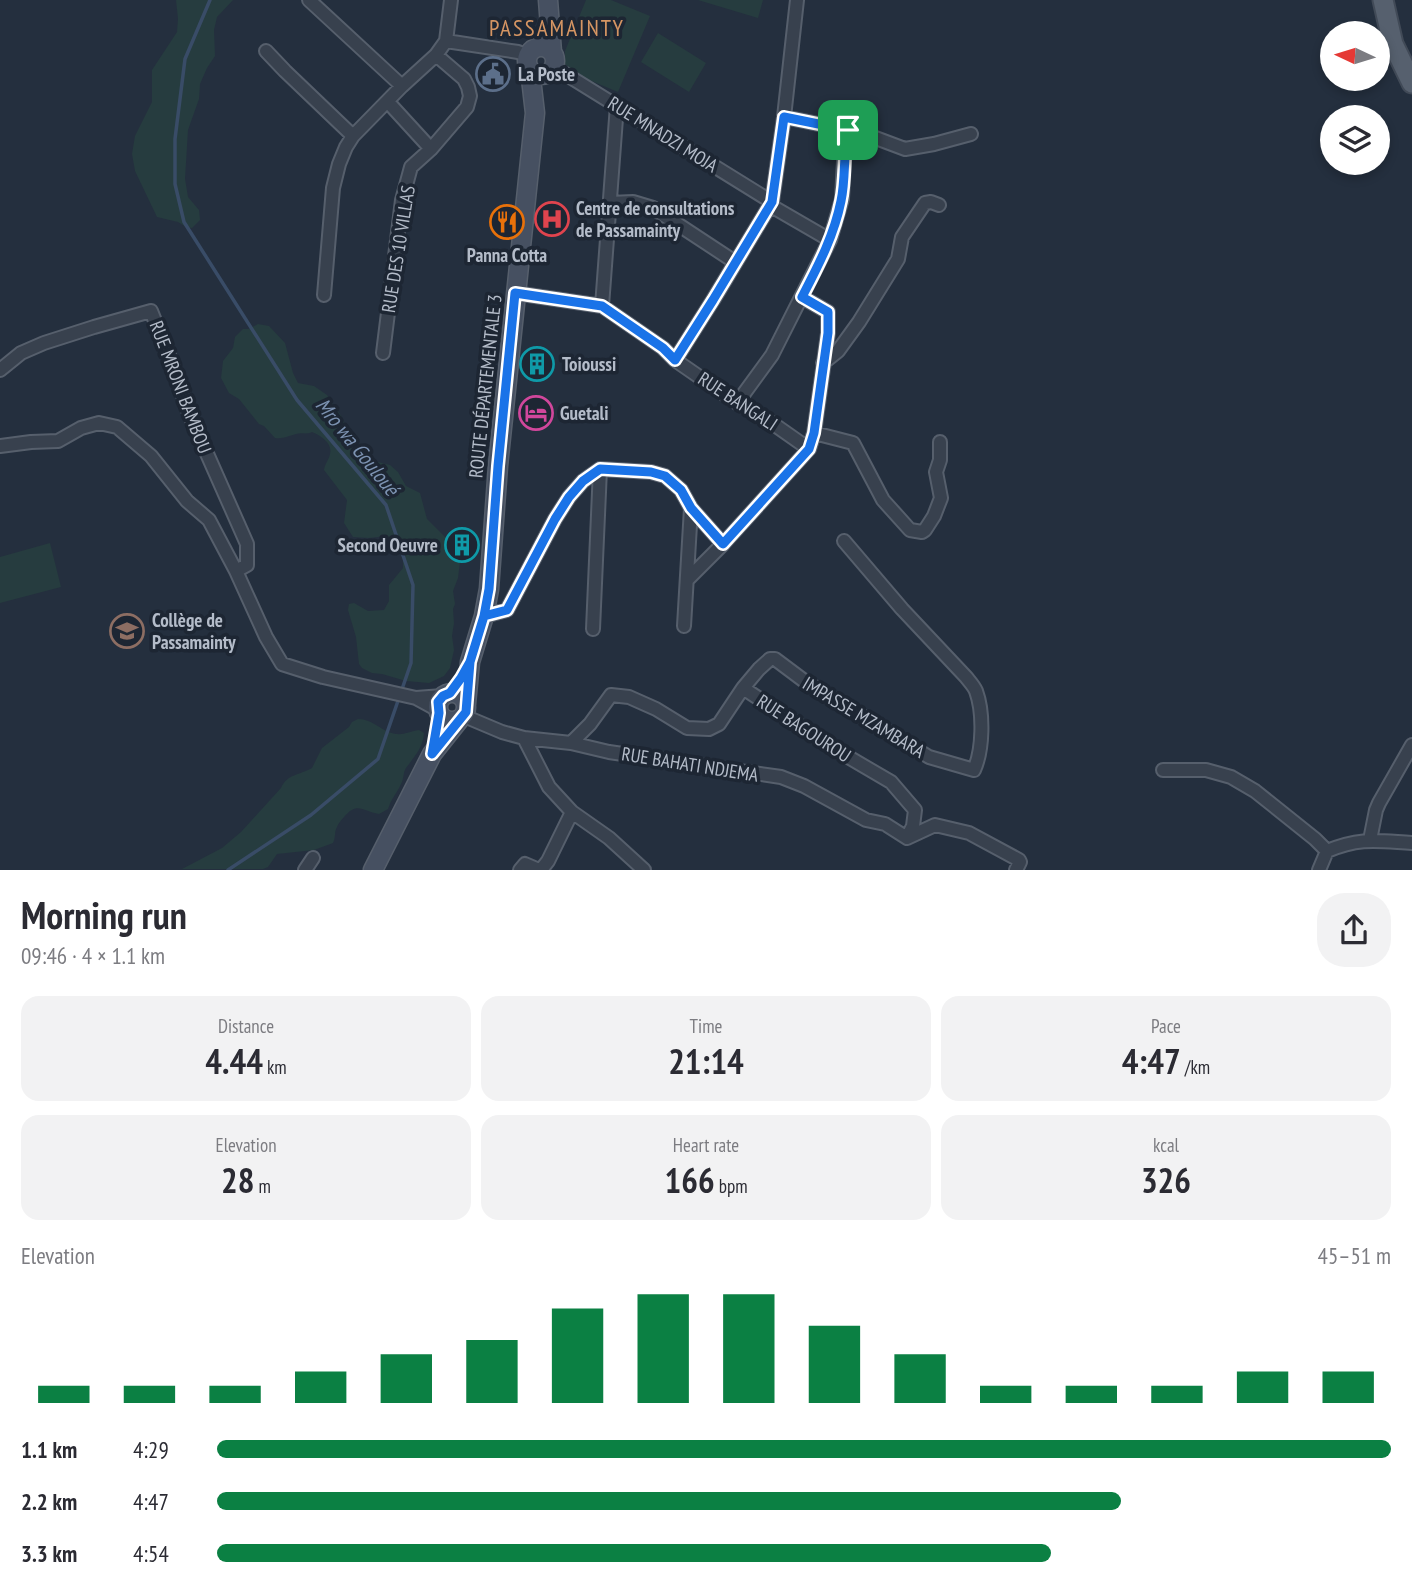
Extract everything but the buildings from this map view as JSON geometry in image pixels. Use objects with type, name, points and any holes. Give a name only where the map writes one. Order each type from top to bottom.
[{"type":"main road","points":[[1382,0],[1394,44],[1412,83]]},
{"type":"main road","name":"ROUTE DÉPARTEMENTALE 3","points":[[535,113],[529,59],[547,3]]},
{"type":"main road","name":"ROUTE DÉPARTEMENTALE 3","points":[[373,870],[432,754],[463,713],[470,662],[484,616],[489,589],[498,466],[535,113],[551,64],[547,3]]},
{"type":"main road","points":[[539,47],[549,49],[551,64],[538,75],[529,59],[539,47]]},
{"type":"main road","name":"ROUTE DÉPARTEMENTALE 3","points":[[432,754],[442,703],[470,662]]},
{"type":"main road","points":[[458,694],[462,696],[463,713],[450,721],[442,717],[442,703],[458,694]]},
{"type":"street","points":[[309,0],[402,86]]},
{"type":"street","points":[[324,295],[332,188],[346,147],[353,136],[436,55],[446,41],[451,0]]},
{"type":"street","points":[[675,360],[772,202],[797,0]]},
{"type":"street","points":[[446,41],[518,52],[529,59]]},
{"type":"street","points":[[266,51],[353,136]]},
{"type":"street","name":"RUE DES 10 VILLAS","points":[[383,353],[402,200],[411,167],[431,149],[467,107],[470,96],[464,79],[436,55]]},
{"type":"street","name":"RUE MNADZI MOJA","points":[[551,64],[772,202],[773,207],[830,240]]},
{"type":"street","points":[[388,102],[431,149]]},
{"type":"street","points":[[602,306],[617,105]]},
{"type":"street","points":[[784,117],[865,134],[905,149],[971,134]]},
{"type":"street","points":[[737,403],[772,355],[830,240],[842,199],[848,130]]},
{"type":"street","points":[[610,203],[634,202],[653,208],[735,262]]},
{"type":"street","points":[[823,363],[838,351],[859,322],[898,260],[902,237],[925,203],[939,205]]},
{"type":"street","name":"RUE BANGALI","points":[[515,293],[602,306],[737,403],[762,416],[809,449]]},
{"type":"street","points":[[688,579],[809,449],[814,433],[828,333],[828,312],[802,297]]},
{"type":"street","name":"RUE MRONI BAMBOU","points":[[0,370],[21,353],[44,343],[151,311],[189,413],[247,544],[247,565],[236,571]]},
{"type":"street","points":[[0,446],[58,441],[81,428],[99,424],[117,427],[151,456],[187,501],[209,520],[282,664],[323,677],[442,703]]},
{"type":"street","points":[[814,433],[853,443],[883,500],[910,530],[922,532],[934,516],[941,498],[936,472],[940,460],[940,442]]},
{"type":"street","points":[[484,616],[507,610],[569,497],[583,481],[600,469],[651,472],[665,476],[681,490],[691,508],[723,544]]},
{"type":"street","points":[[593,629],[600,469]]},
{"type":"street","points":[[684,626],[691,508]]},
{"type":"street","name":"IMPASSE MZAMBARA","points":[[743,688],[770,659],[775,659],[803,680],[929,757],[974,770],[981,730],[975,689],[844,541]]},
{"type":"street","name":"RUE BAGOUROU","points":[[571,743],[590,724],[611,695],[629,697],[687,727],[709,729],[719,724],[743,688],[838,751],[891,782],[915,810],[913,826],[907,838]]},
{"type":"street","name":"RUE BAHATI NDJEMA","points":[[463,713],[502,732],[524,737],[781,777],[804,786],[866,820],[886,824],[907,838]]},
{"type":"street","points":[[524,737],[549,787],[572,812],[609,838],[644,870]]},
{"type":"street","points":[[1370,840],[1379,803],[1412,744]]},
{"type":"street","points":[[1163,771],[1206,770],[1231,777],[1255,791],[1327,851]]},
{"type":"street","points":[[520,870],[525,864],[540,870],[548,861],[572,812]]},
{"type":"street","points":[[907,838],[935,825],[969,833],[1019,860],[1016,870]]},
{"type":"street","points":[[1319,870],[1327,851],[1357,841],[1412,843]]},
{"type":"street","points":[[305,870],[313,858]]},
{"type":"green space","points":[[176,0],[233,0],[217,17],[214,30],[215,56],[200,84],[199,99],[188,130],[185,179],[188,197],[199,210],[200,220],[192,228],[157,217],[135,171],[132,154],[135,136],[152,102],[152,70],[177,32]]},
{"type":"green space","points":[[586,0],[611,0],[650,16],[618,92],[565,70],[565,51]]},
{"type":"green space","points":[[698,0],[763,0],[758,18]]},
{"type":"green space","points":[[658,33],[706,63],[689,92],[641,62]]},
{"type":"green space","points":[[258,324],[269,326],[285,343],[298,383],[314,386],[327,395],[342,417],[351,439],[374,461],[390,465],[398,472],[406,486],[420,493],[427,519],[448,540],[460,562],[453,591],[454,650],[450,668],[444,676],[429,683],[406,681],[372,673],[359,664],[349,604],[354,603],[368,611],[384,610],[389,601],[389,585],[403,568],[403,557],[387,536],[353,537],[344,523],[347,500],[324,470],[330,450],[325,440],[312,432],[275,438],[259,424],[239,399],[229,393],[221,378],[223,361],[233,348],[235,337],[243,329]]},
{"type":"green space","points":[[50,543],[61,587],[0,603],[0,557]]},
{"type":"green space","points":[[358,719],[396,734],[419,730],[424,733],[420,748],[405,770],[388,809],[379,814],[360,808],[353,809],[338,824],[333,843],[314,850],[277,854],[268,867],[263,869],[182,869],[222,848],[241,832],[287,780],[312,768],[322,748]]},
{"type":"waterway","name":"Mro wa Gouloué","points":[[210,0],[185,59],[175,139],[175,184],[184,222],[297,400],[386,505],[413,585],[411,663],[378,759],[311,815],[228,870]]},
{"type":"place","name":"La Poste","points":[[493,74]]},
{"type":"place","name":"Centre de consultations de Passamainty","points":[[552,219]]},
{"type":"place","name":"Panna Cotta","points":[[507,222]]},
{"type":"place","name":"Toioussi","points":[[537,364]]},
{"type":"place","name":"Guetali","points":[[536,413]]},
{"type":"place","name":"Second Oeuvre","points":[[462,545]]},
{"type":"place","name":"Collège de Passamainty","points":[[127,631]]},
{"type":"district","name":"PASSAMAINTY","points":[[557,28]]},
{"type":"route","points":[[848,130],[784,117],[772,202],[675,360],[663,348],[602,306],[515,293],[489,589],[470,662],[466,712],[432,754],[439,713],[438,702],[450,693],[470,662],[484,616],[507,610],[555,519],[583,481],[600,469],[651,472],[665,476],[681,490],[691,508],[723,544],[809,449],[814,433],[828,333],[828,312],[802,297],[830,240],[842,199],[848,130]]}]
